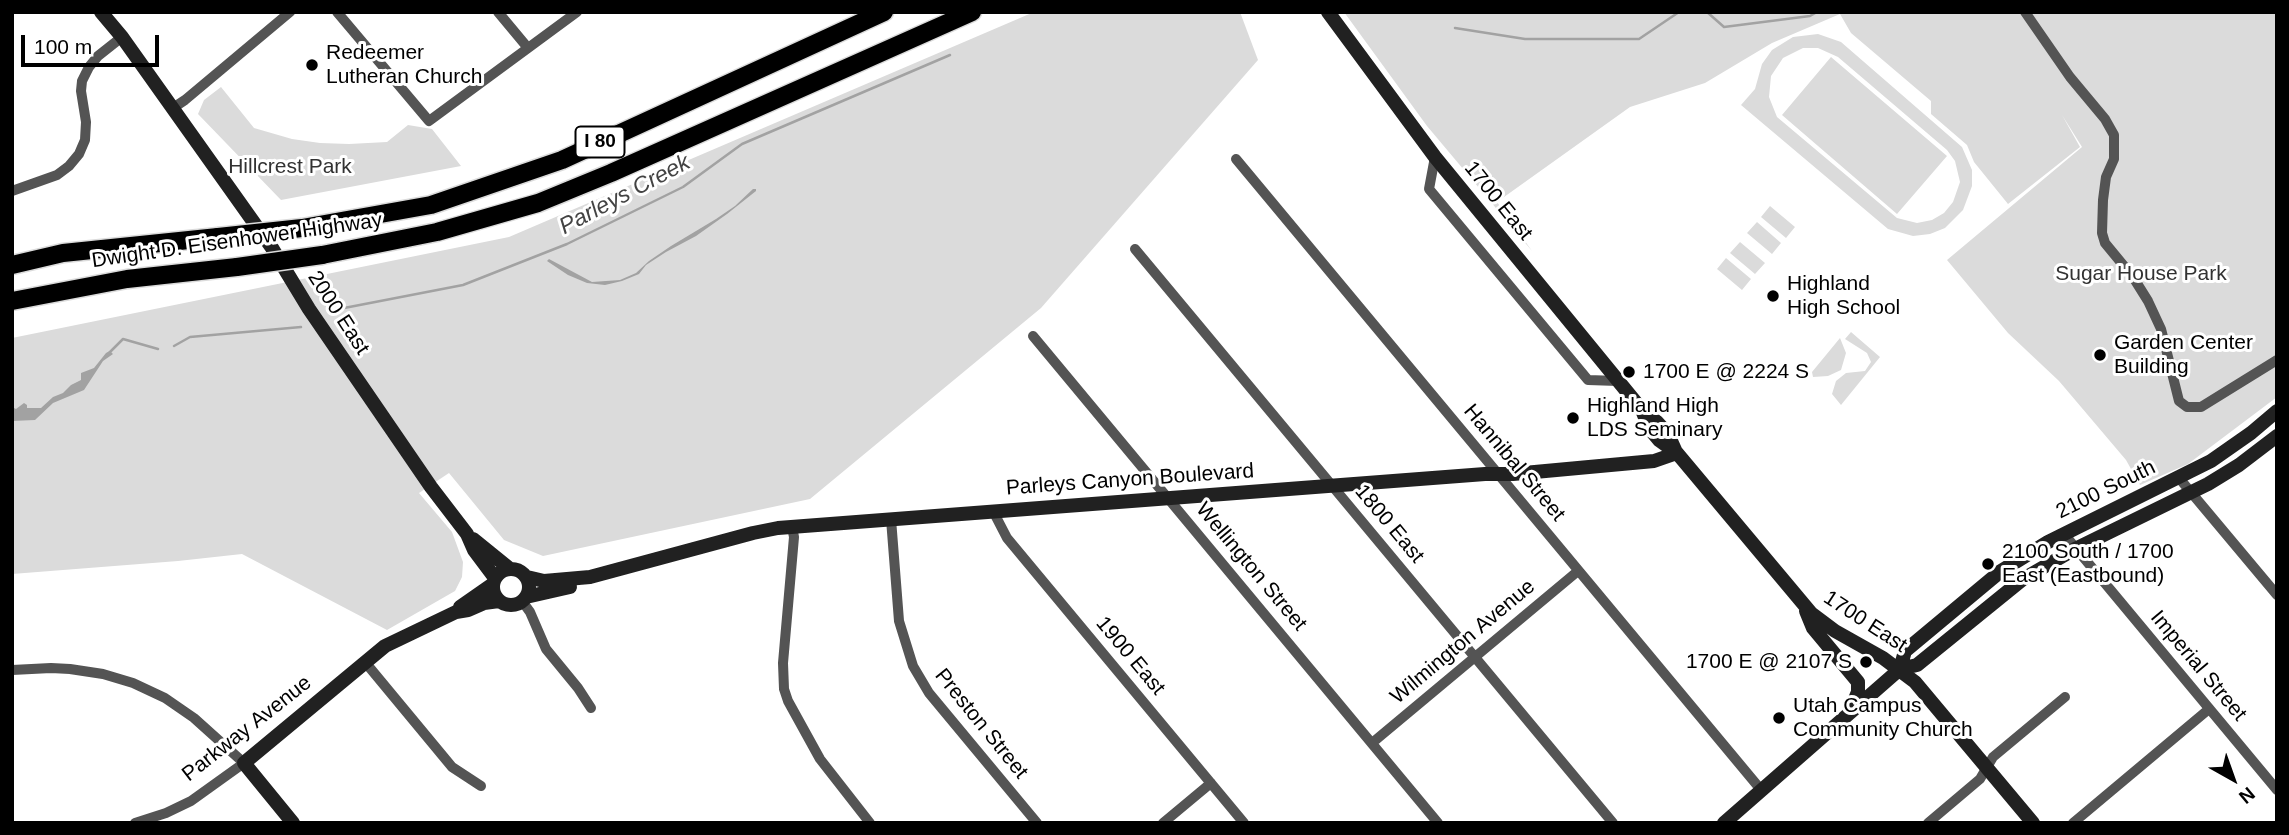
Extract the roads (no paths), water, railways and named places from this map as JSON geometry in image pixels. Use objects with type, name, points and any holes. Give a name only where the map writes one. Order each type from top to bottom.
[{"type":"highway","name":"Dwight D. Eisenhower Highway","points":[[12,265],[63,253],[302,228],[432,205],[562,160],[884,12]]},
{"type":"highway","name":"Dwight D. Eisenhower Highway","points":[[12,301],[127,279],[322,256],[437,232],[538,203],[972,12]]},
{"type":"street","name":"2000 East","points":[[101,12],[122,37],[272,248],[309,309],[381,415],[467,534],[494,581]]},
{"type":"street","points":[[173,108],[290,12]]},
{"type":"street","points":[[337,12],[429,121],[576,12]]},
{"type":"street","points":[[498,12],[528,48]]},
{"type":"street","name":"1700 East","points":[[1328,12],[1435,157],[1642,410],[1654,434],[1676,453],[1804,606],[1830,628],[1900,669],[1915,682],[2034,823]]},
{"type":"street","points":[[2025,12],[2114,135],[2113,159],[2106,177],[2103,200],[2102,233],[2105,243],[2133,277],[2148,301],[2161,329],[2179,401],[2187,407],[2201,407],[2277,360]]},
{"type":"street","points":[[12,191],[57,175],[79,154],[86,139],[82,81],[98,57],[122,37]]},
{"type":"street","points":[[1435,157],[1429,189],[1588,380],[1618,381]]},
{"type":"street","name":"Hannibal Street","points":[[1236,159],[1762,791]]},
{"type":"street","name":"1800 East","points":[[1135,249],[1613,823]]},
{"type":"street","name":"Wellington Street","points":[[1033,336],[1438,823]]},
{"type":"street","name":"2100 South","points":[[1900,669],[1905,651],[2001,571],[2032,550],[2179,478],[2224,452],[2277,411]]},
{"type":"street","name":"2100 South","points":[[1724,823],[1900,669],[1917,665],[2007,590],[2076,549],[2191,493],[2239,465],[2277,436]]},
{"type":"street","name":"Parleys Canyon Boulevard","points":[[524,599],[568,587],[590,577],[753,533],[792,527],[1654,461],[1676,453]]},
{"type":"street","points":[[2179,478],[2277,595]]},
{"type":"street","name":"1900 East","points":[[993,511],[1007,538],[1244,823]]},
{"type":"street","name":"Preston Street","points":[[891,519],[899,621],[913,666],[929,693],[1037,823]]},
{"type":"street","points":[[792,527],[794,537],[783,663],[784,689],[820,759],[870,823]]},
{"type":"street","name":"2000 East","points":[[467,534],[510,569]]},
{"type":"street","name":"Imperial Street","points":[[2064,534],[2277,790]]},
{"type":"street","points":[[456,612],[504,570],[521,571],[527,577],[530,586],[524,599],[511,605],[499,601],[484,603],[456,612],[404,635],[370,657],[452,767],[481,786]]},
{"type":"street","name":"Wilmington Avenue","points":[[1372,743],[1578,571]]},
{"type":"street","name":"Parleys Canyon Boulevard","points":[[527,577],[544,581],[590,577]]},
{"type":"street","points":[[494,581],[493,590],[499,601]]},
{"type":"street","points":[[524,599],[546,649],[591,708]]},
{"type":"street","points":[[1804,606],[1813,628],[1858,682],[1858,692],[1848,715]]},
{"type":"street","name":"Parkway Avenue","points":[[135,823],[191,801],[215,786],[370,657]]},
{"type":"street","points":[[12,670],[51,668],[89,671],[133,683],[165,698],[194,718],[244,764],[293,823]]},
{"type":"street","points":[[1928,823],[1980,779],[1993,757],[2066,696]]},
{"type":"street","points":[[2073,823],[2209,709]]},
{"type":"street","points":[[1163,823],[1211,783]]},
{"type":"waterway","name":"Parleys Creek","points":[[1455,28],[1525,39],[1639,39],[1679,12]]},
{"type":"waterway","name":"Parleys Creek","points":[[1707,12],[1724,27],[1810,16],[1817,12]]},
{"type":"waterway","name":"Parleys Creek","points":[[339,309],[463,285],[567,244],[683,187],[742,144],[950,55]]},
{"type":"waterway","name":"Parleys Creek","points":[[174,346],[190,337],[301,327]]},
{"type":"waterway","name":"Parleys Creek","points":[[108,354],[123,339],[158,349]]},
{"type":"place","name":"Redeemer Lutheran Church","points":[[312,65]]},
{"type":"place","name":"Highland High School","points":[[1773,296]]},
{"type":"place","name":"Garden Center Building","points":[[2100,355]]},
{"type":"place","name":"1700 E @ 2224 S","points":[[1629,372]]},
{"type":"place","name":"Highland High LDS Seminary","points":[[1573,418]]},
{"type":"place","name":"2100 South / 1700 East (Eastbound)","points":[[1988,564]]},
{"type":"place","name":"1700 E @ 2107 S","points":[[1866,662]]},
{"type":"place","name":"Utah Campus Community Church","points":[[1779,718]]},
{"type":"park label","name":"Hillcrest Park","points":[[290,167]]},
{"type":"park label","name":"Sugar House Park","points":[[2141,274]]}]
